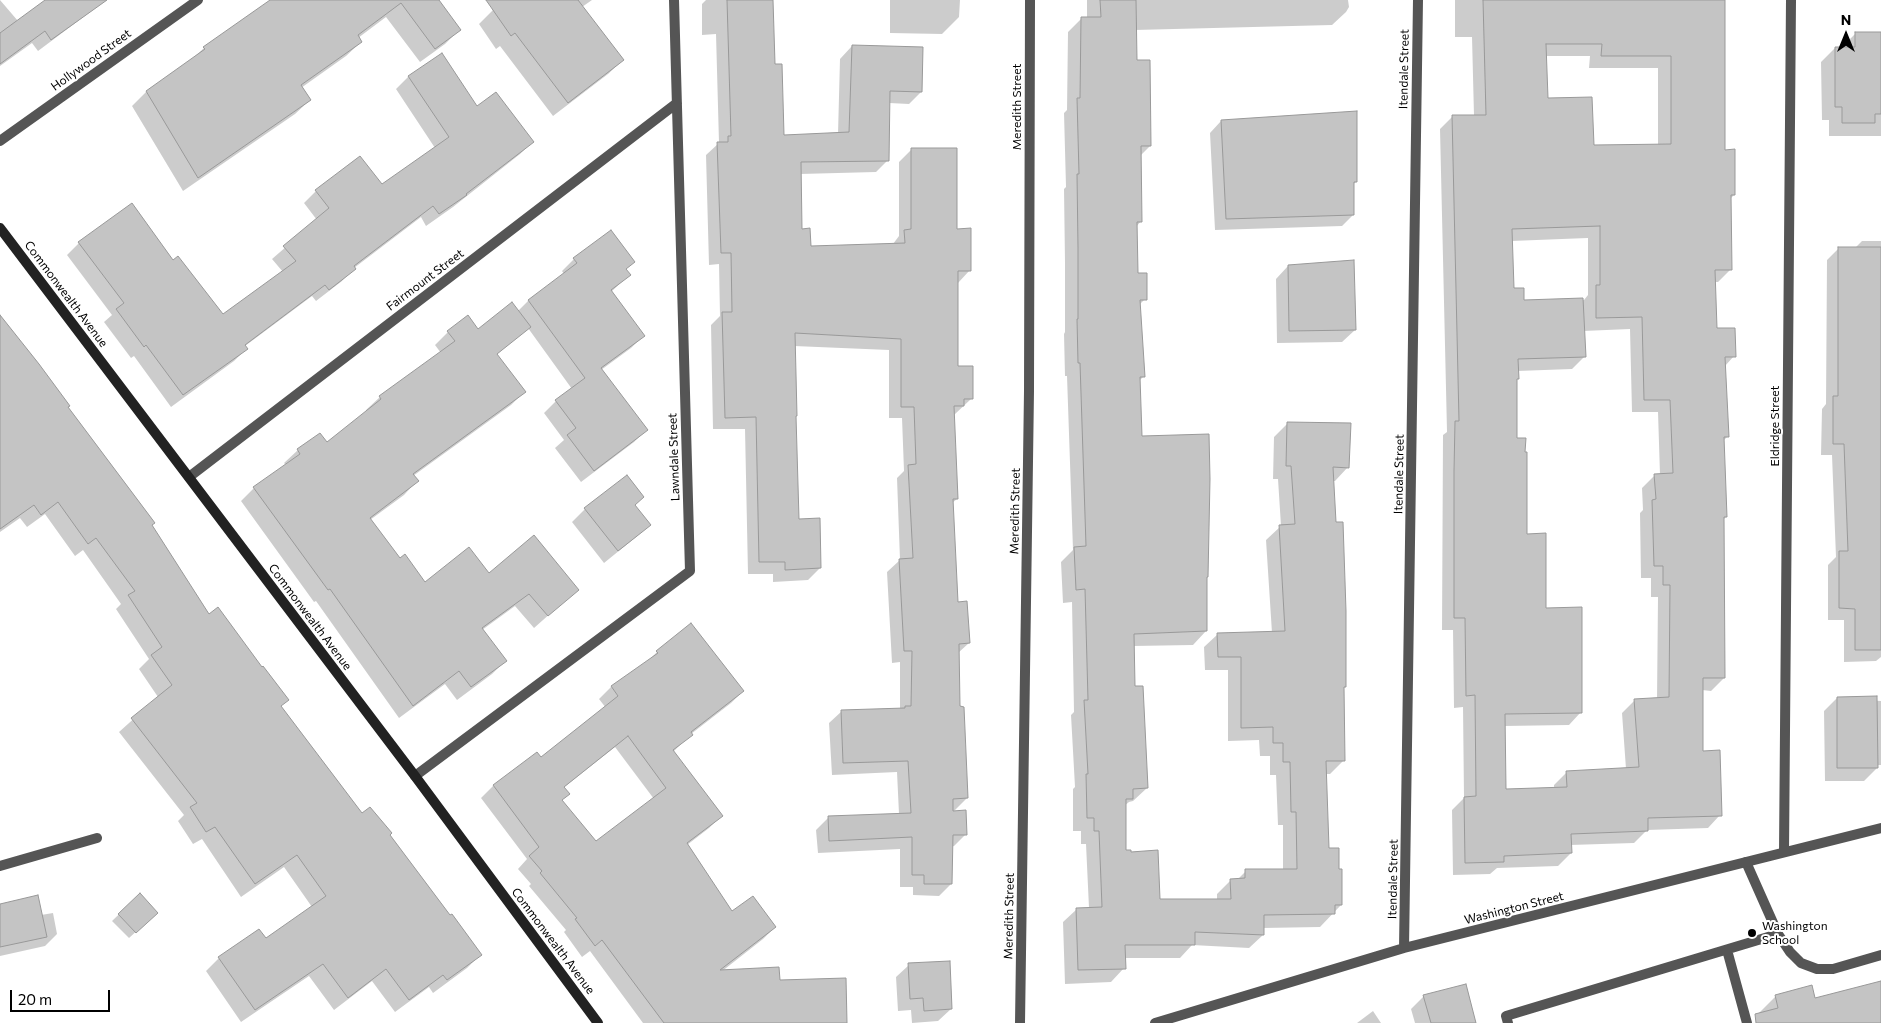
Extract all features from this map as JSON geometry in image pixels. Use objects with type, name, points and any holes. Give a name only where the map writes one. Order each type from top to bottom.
[{"type":"street","name":"Hollywood Street","points":[[0,141],[198,0]]},
{"type":"street","name":"Lawndale Street","points":[[415,776],[690,571],[674,0]]},
{"type":"street","name":"Meredith Street","points":[[1020,1023],[1029,391],[1030,0]]},
{"type":"street","name":"Itendale Street","points":[[1404,948],[1418,0]]},
{"type":"street","name":"Eldridge Street","points":[[1784,852],[1791,0]]},
{"type":"street","name":"Fairmount Street","points":[[189,477],[677,103]]},
{"type":"street","name":"Commonwealth Avenue","points":[[0,228],[415,776],[598,1023]]},
{"type":"street","name":"Washington Street","points":[[1155,1023],[1404,948],[1881,828]]},
{"type":"street","points":[[0,866],[97,838]]},
{"type":"street","points":[[1746,862],[1778,934],[1790,952],[1801,963],[1817,969],[1832,969],[1881,955]]},
{"type":"street","points":[[1508,1023],[1506,1016],[1778,934]]},
{"type":"street","points":[[1727,950],[1747,1023]]},
{"type":"building","points":[[45,0],[107,0],[51,40],[45,31],[0,64],[0,33]]},
{"type":"building","points":[[270,0],[439,0],[461,30],[435,49],[401,3],[358,35],[362,42],[301,85],[311,100],[198,178],[146,91],[205,49],[203,47]]},
{"type":"building","points":[[486,0],[578,0],[624,60],[568,103],[515,33],[511,36]]},
{"type":"building","points":[[727,0],[773,0],[775,64],[782,64],[784,135],[849,132],[852,45],[923,47],[922,92],[890,91],[889,161],[801,162],[802,229],[810,228],[811,246],[905,243],[904,230],[911,229],[911,148],[957,148],[957,229],[971,228],[971,271],[958,271],[958,366],[973,366],[973,399],[964,399],[964,406],[954,406],[958,499],[953,499],[958,602],[967,601],[970,643],[959,644],[960,706],[964,707],[968,798],[953,799],[953,811],[966,810],[967,835],[953,835],[952,884],[924,884],[924,875],[912,875],[912,837],[829,841],[828,816],[911,813],[908,761],[843,763],[841,710],[905,708],[905,706],[911,706],[912,651],[904,651],[899,559],[913,558],[908,465],[916,464],[914,407],[901,407],[901,339],[795,333],[799,519],[820,518],[821,568],[785,570],[785,562],[759,562],[756,417],[725,418],[722,312],[732,312],[731,253],[721,253],[717,142],[728,142],[728,136],[731,136]]},
{"type":"building","points":[[1100,0],[1136,0],[1137,60],[1150,60],[1151,146],[1141,146],[1142,222],[1137,222],[1138,273],[1147,273],[1147,300],[1140,300],[1145,377],[1140,377],[1142,436],[1209,434],[1207,631],[1134,634],[1135,686],[1143,686],[1148,788],[1133,789],[1133,799],[1126,799],[1126,850],[1131,850],[1131,852],[1158,850],[1160,899],[1231,899],[1230,879],[1245,878],[1245,869],[1297,869],[1296,812],[1291,812],[1290,762],[1283,762],[1283,743],[1273,743],[1273,727],[1241,728],[1241,657],[1218,657],[1217,633],[1285,631],[1279,525],[1295,524],[1291,466],[1286,466],[1287,422],[1351,423],[1349,468],[1333,467],[1336,522],[1343,522],[1346,611],[1345,761],[1326,761],[1329,848],[1339,848],[1339,869],[1342,869],[1342,905],[1335,905],[1335,914],[1264,915],[1264,935],[1195,932],[1195,945],[1125,945],[1126,969],[1078,970],[1076,908],[1102,907],[1099,831],[1094,831],[1094,818],[1087,818],[1086,774],[1088,774],[1084,700],[1088,700],[1085,589],[1076,590],[1074,547],[1086,546],[1077,319],[1077,174],[1079,174],[1077,98],[1080,98],[1081,17],[1101,17]]},
{"type":"building","points":[[1483,0],[1725,0],[1725,150],[1735,149],[1735,195],[1731,195],[1732,270],[1715,270],[1717,328],[1735,328],[1736,357],[1725,357],[1729,437],[1724,437],[1727,517],[1724,517],[1725,678],[1703,678],[1703,751],[1720,750],[1722,816],[1648,818],[1648,831],[1571,834],[1572,853],[1504,856],[1504,862],[1465,863],[1464,797],[1476,796],[1475,695],[1466,696],[1465,618],[1454,618],[1455,421],[1459,421],[1452,115],[1486,115]],"holes":[[[1546,44],[1602,44],[1601,56],[1671,56],[1671,144],[1594,145],[1592,97],[1548,98]],[[1600,226],[1600,285],[1596,285],[1596,318],[1642,317],[1644,400],[1670,400],[1673,473],[1654,474],[1656,499],[1652,500],[1654,566],[1663,566],[1663,585],[1670,585],[1669,697],[1634,699],[1639,767],[1566,771],[1567,787],[1506,789],[1505,714],[1582,713],[1582,607],[1546,608],[1546,533],[1527,534],[1526,438],[1517,438],[1518,359],[1586,357],[1583,298],[1524,300],[1524,288],[1514,288],[1512,229]]]},
{"type":"building","points":[[1855,32],[1881,32],[1881,114],[1875,114],[1875,123],[1842,123],[1842,107],[1835,107],[1835,47],[1855,47]]},
{"type":"building","points":[[442,53],[477,106],[496,92],[534,142],[467,195],[439,214],[433,206],[354,266],[356,269],[329,290],[325,285],[245,345],[248,349],[183,395],[146,345],[144,347],[116,309],[124,303],[78,242],[132,203],[173,260],[178,256],[223,314],[296,261],[283,246],[329,208],[315,190],[360,156],[382,184],[449,137],[408,76]]},
{"type":"building","points":[[1357,111],[1357,182],[1354,182],[1354,215],[1226,219],[1221,120]]},
{"type":"building","points":[[611,230],[635,262],[626,269],[631,275],[611,290],[645,336],[601,368],[648,430],[594,471],[567,435],[576,428],[555,400],[585,378],[528,300],[577,263],[573,258]]},
{"type":"building","points":[[1838,247],[1881,247],[1881,650],[1855,650],[1855,609],[1839,608],[1839,551],[1848,551],[1844,444],[1833,444],[1833,396],[1838,396]]},
{"type":"building","points":[[1354,260],[1356,330],[1289,331],[1288,265]]},
{"type":"building","points":[[512,302],[531,327],[497,354],[526,392],[413,474],[419,481],[370,518],[400,558],[405,554],[425,582],[469,547],[489,573],[534,535],[579,590],[548,616],[529,594],[482,628],[507,661],[471,687],[459,671],[413,706],[330,589],[328,590],[253,487],[300,454],[297,449],[320,433],[327,442],[381,399],[379,396],[455,341],[447,331],[468,315],[478,329]]},
{"type":"building","points":[[0,315],[39,364],[70,406],[68,407],[155,523],[152,525],[209,614],[218,607],[289,700],[281,706],[362,813],[370,807],[392,833],[390,835],[482,955],[447,980],[443,975],[409,1000],[386,969],[348,998],[323,964],[255,1010],[218,957],[259,929],[266,938],[326,896],[297,855],[255,884],[215,827],[206,832],[190,807],[197,803],[131,718],[172,685],[151,655],[162,647],[128,595],[135,591],[96,538],[88,544],[58,502],[41,515],[34,505],[0,529]]},
{"type":"building","points":[[627,475],[644,497],[635,505],[651,525],[618,551],[584,508]]},
{"type":"building","points":[[691,623],[744,691],[691,732],[693,735],[673,750],[723,816],[687,843],[732,911],[753,896],[776,927],[720,970],[779,967],[780,980],[846,978],[847,1023],[664,1023],[602,940],[595,946],[575,919],[577,918],[540,873],[542,871],[529,856],[539,847],[493,785],[537,752],[541,757],[618,696],[611,686],[658,653],[656,651]],"holes":[[[628,736],[666,788],[596,841],[562,800],[570,794],[564,787]]]},
{"type":"building","points":[[1877,696],[1878,768],[1837,768],[1837,697]]},
{"type":"building","points":[[140,893],[158,913],[136,933],[118,914]]},
{"type":"building","points":[[38,895],[47,937],[0,947],[0,904]]},
{"type":"building","points":[[950,961],[952,1009],[924,1011],[923,998],[910,999],[908,963]]},
{"type":"building","points":[[1881,981],[1881,1023],[1756,1023],[1755,1014],[1778,1008],[1775,995],[1812,985],[1815,998]]},
{"type":"building","points":[[1466,984],[1476,1023],[1431,1023],[1423,995]]},
{"type":"place","name":"Washington School","points":[[1752,933]]}]
